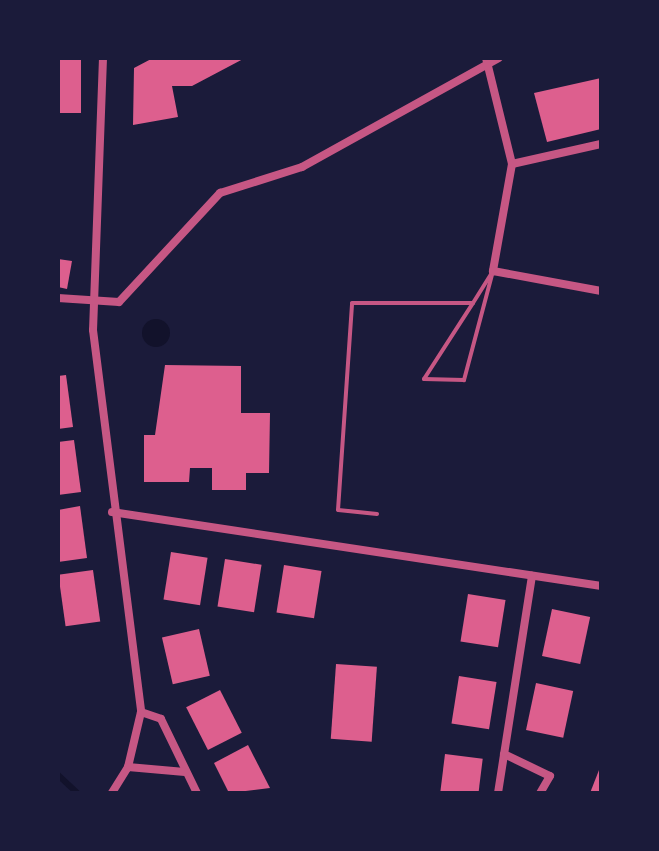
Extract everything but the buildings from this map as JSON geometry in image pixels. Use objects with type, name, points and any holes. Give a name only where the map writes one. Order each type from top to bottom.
[{"type":"street","points":[[103,58],[93,306],[112,512],[141,712],[128,767],[114,790]]},
{"type":"street","points":[[58,298],[93,306],[119,302],[220,193],[302,167],[487,61],[499,58]]},
{"type":"street","points":[[487,61],[512,164],[493,271],[601,291]]},
{"type":"street","points":[[512,164],[601,144]]},
{"type":"street","points":[[112,512],[601,586]]},
{"type":"street","points":[[498,793],[532,576]]},
{"type":"street","points":[[141,712],[161,719],[182,749],[185,772],[197,793]]},
{"type":"street","points":[[504,754],[550,776],[540,793]]},
{"type":"street","points":[[128,767],[185,772]]},
{"type":"lane","points":[[493,271],[464,380],[424,379],[473,303],[493,271]]},
{"type":"lane","points":[[377,514],[338,510],[352,303],[473,303]]},
{"type":"shaded area","points":[[156,319],[166,323],[170,333],[166,343],[156,347],[146,343],[142,333],[146,323]]},
{"type":"waterway","points":[[58,775],[77,793]]}]
